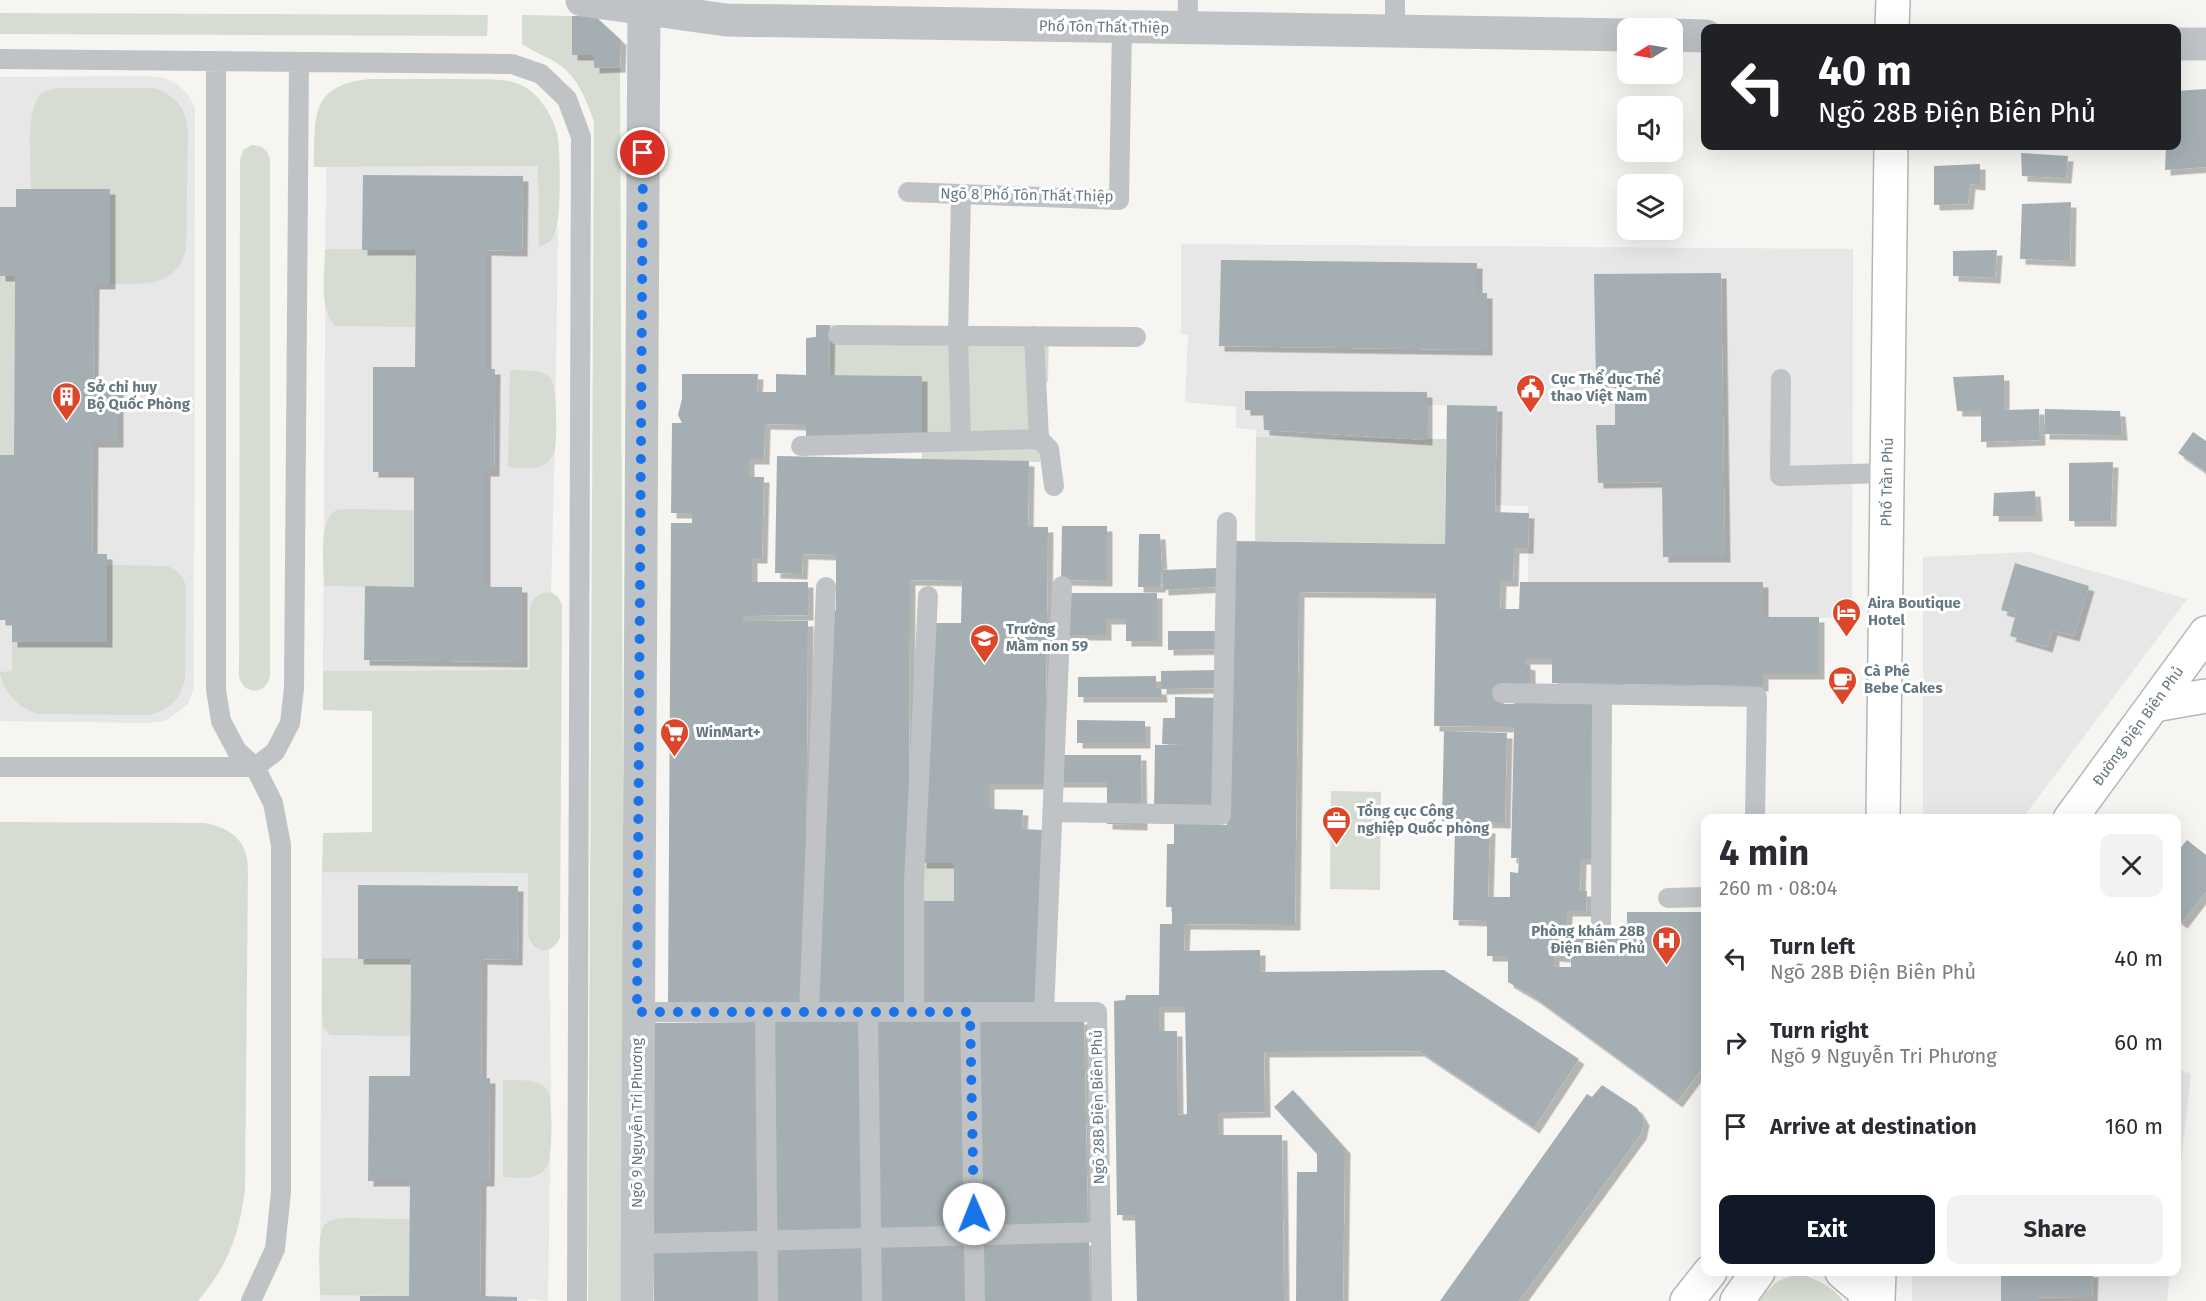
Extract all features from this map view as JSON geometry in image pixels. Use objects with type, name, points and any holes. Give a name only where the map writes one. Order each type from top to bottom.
[{"type":"street","name":"Phố Tôn Thất Thiệp","points":[[582,0],[644,5],[726,20],[1122,28],[1188,14],[1395,16],[1617,33]]},
{"type":"street","points":[[1892,24],[1893,0]]},
{"type":"street","name":"Ngõ 9 Nguyễn Tri Phương","points":[[637,1301],[644,5]]},
{"type":"street","points":[[1683,35],[1701,36]]},
{"type":"street","points":[[2181,44],[2206,44]]},
{"type":"street","name":"Phố Trần Phú","points":[[1883,814],[1891,150]]},
{"type":"street","name":"Đường Điện Biên Phủ","points":[[2074,814],[2206,633]]},
{"type":"street","points":[[2154,705],[2206,696]]},
{"type":"street","points":[[1687,1301],[1707,1276]]},
{"type":"street","points":[[1737,1301],[1755,1276]]},
{"type":"street","points":[[1847,1276],[1862,1289],[1867,1301]]},
{"type":"street","points":[[1878,1276],[1878,1301]]},
{"type":"lane","name":"Ngõ 8 Phố Tôn Thất Thiệp","points":[[908,192],[1119,200],[1122,28]]},
{"type":"lane","points":[[0,59],[513,64],[541,74],[567,99],[582,137],[577,1301]]},
{"type":"lane","points":[[216,61],[216,690],[221,721],[237,751],[255,767],[273,803],[282,845],[281,1192],[275,1249],[251,1301]]},
{"type":"lane","points":[[0,767],[255,767],[275,752],[290,723],[294,688],[298,62]]},
{"type":"lane","points":[[961,195],[958,336],[961,441]]},
{"type":"lane","points":[[838,335],[1136,337]]},
{"type":"lane","points":[[1034,336],[1039,439],[1049,449],[1054,486]]},
{"type":"lane","points":[[1781,379],[1780,476],[1887,474]]},
{"type":"lane","points":[[801,446],[1039,439]]},
{"type":"lane","points":[[1053,812],[1221,815],[1227,522]]},
{"type":"lane","points":[[1044,1012],[1062,586]]},
{"type":"lane","points":[[809,1012],[826,587]]},
{"type":"lane","points":[[914,1012],[914,882],[928,596]]},
{"type":"lane","points":[[1502,693],[1757,697],[1755,814]]},
{"type":"lane","points":[[1601,923],[1602,695]]},
{"type":"lane","points":[[1668,898],[1701,897]]},
{"type":"lane","name":"Ngõ 28B Điện Biên Phủ","points":[[637,1012],[1096,1012],[1102,1301]]},
{"type":"lane","points":[[765,1012],[768,1301]]},
{"type":"lane","points":[[868,1012],[872,1301]]},
{"type":"lane","points":[[970,1012],[975,1301]]},
{"type":"lane","points":[[637,1244],[1101,1233]]},
{"type":"shaded area","points":[[0,13],[488,15],[487,36],[0,34]]},
{"type":"shaded area","points":[[522,15],[572,16],[573,55],[594,55],[595,68],[620,67],[625,1301],[588,1301],[594,122],[584,95],[568,72],[552,60],[522,44]]},
{"type":"shaded area","points":[[147,76],[164,78],[175,83],[187,93],[195,108],[194,688],[188,704],[165,721],[147,723],[0,721],[0,77]]},
{"type":"shaded area","points":[[369,79],[497,80],[519,84],[532,92],[552,118],[557,133],[560,184],[557,225],[551,240],[539,246],[538,166],[314,167],[316,119],[325,97],[335,88],[349,82]]},
{"type":"shaded area","points":[[58,88],[154,88],[174,99],[182,108],[188,130],[186,249],[175,271],[166,277],[146,283],[110,284],[110,190],[31,189],[32,113],[40,95]]},
{"type":"shaded area","points":[[252,145],[264,149],[270,160],[270,675],[265,686],[255,691],[246,688],[239,677],[240,160],[243,150]]},
{"type":"shaded area","points":[[539,166],[546,245],[555,234],[558,225],[555,440],[551,592],[540,593],[530,607],[531,670],[323,671],[326,167]]},
{"type":"shaded area","points":[[1181,244],[1853,249],[1852,618],[1763,617],[1763,582],[1528,582],[1528,506],[1495,505],[1497,406],[1428,405],[1427,440],[1256,437],[1256,430],[1236,428],[1236,407],[1185,402],[1188,335],[1181,334]]},
{"type":"shaded area","points":[[325,249],[416,250],[415,327],[335,326],[324,300]]},
{"type":"shaded area","points":[[0,276],[15,276],[14,455],[0,455]]},
{"type":"shaded area","points":[[830,325],[1049,328],[1048,382],[1041,382],[1040,462],[922,459],[922,376],[829,375]]},
{"type":"shaded area","points":[[510,370],[543,373],[553,383],[556,412],[555,449],[549,461],[537,468],[508,467]]},
{"type":"shaded area","points":[[1256,437],[1446,439],[1445,544],[1255,541]]},
{"type":"shaded area","points":[[345,509],[414,510],[414,587],[324,586],[323,546],[326,524],[335,511]]},
{"type":"shaded area","points":[[2029,552],[2187,599],[2026,814],[1923,814],[1923,557]]},
{"type":"shaded area","points":[[107,565],[166,566],[177,571],[183,579],[186,586],[185,679],[180,693],[169,707],[150,715],[37,714],[30,711],[12,698],[2,680],[0,672],[12,671],[12,642],[107,642]]},
{"type":"shaded area","points":[[551,592],[558,597],[562,605],[560,938],[557,944],[543,951],[534,947],[528,936],[528,873],[322,872],[323,833],[372,832],[372,711],[323,710],[323,671],[530,670],[530,607],[533,600],[541,593]]},
{"type":"shaded area","points":[[1331,791],[1381,792],[1380,890],[1330,889]]},
{"type":"shaded area","points":[[0,822],[205,823],[224,829],[242,844],[248,871],[245,1190],[231,1249],[217,1275],[198,1301],[0,1301]]},
{"type":"shaded area","points":[[921,863],[954,863],[954,901],[921,901]]},
{"type":"shaded area","points":[[322,872],[528,873],[528,936],[530,943],[538,950],[549,950],[551,1099],[548,1301],[528,1299],[528,1301],[320,1301]]},
{"type":"shaded area","points":[[322,958],[411,959],[410,1036],[330,1035],[323,1027]]},
{"type":"shaded area","points":[[2181,1070],[2191,1074],[2181,1163]]},
{"type":"shaded area","points":[[503,1080],[533,1081],[543,1086],[549,1095],[551,1144],[549,1159],[545,1170],[535,1176],[503,1177]]},
{"type":"shaded area","points":[[340,1218],[410,1219],[409,1296],[320,1295],[321,1232],[326,1223]]},
{"type":"shaded area","points":[[1806,1276],[1819,1281],[1830,1287],[1843,1301],[1759,1301],[1768,1290],[1787,1278]]},
{"type":"shaded area","points":[[1912,1276],[2170,1276],[2167,1301],[1912,1301]]},
{"type":"building","points":[[572,16],[595,16],[621,40],[620,67],[594,68],[594,55],[572,55]]},
{"type":"building","points":[[2206,89],[2206,167],[2165,170],[2166,150],[2181,150],[2181,91]]},
{"type":"building","points":[[2021,153],[2068,156],[2066,178],[2022,176]]},
{"type":"building","points":[[1980,164],[1980,185],[1970,184],[1968,204],[1934,205],[1934,166]]},
{"type":"building","points":[[363,175],[523,176],[522,251],[486,250],[486,369],[495,369],[494,471],[485,471],[485,587],[522,587],[522,662],[364,660],[365,586],[414,587],[414,472],[373,472],[373,367],[415,367],[416,250],[362,250]]},
{"type":"building","name":"Sở chỉ huy Bộ Quốc Phòng","points":[[16,189],[110,189],[110,284],[94,284],[93,383],[118,384],[118,442],[93,442],[92,554],[107,554],[107,642],[12,642],[12,620],[0,620],[0,455],[14,455],[15,276],[0,276],[0,207],[16,207]]},
{"type":"building","points":[[2071,202],[2070,261],[2020,259],[2022,204]]},
{"type":"building","points":[[1997,250],[1995,278],[1953,276],[1953,251]]},
{"type":"building","points":[[1221,260],[1477,263],[1477,293],[1487,293],[1487,350],[1219,346]]},
{"type":"building","points":[[1721,273],[1725,557],[1663,557],[1662,482],[1598,483],[1596,425],[1615,425],[1615,382],[1596,382],[1594,274]]},
{"type":"building","points":[[816,325],[830,325],[829,375],[922,376],[922,438],[806,438],[806,425],[765,424],[764,459],[749,459],[749,477],[764,477],[762,558],[752,558],[752,582],[808,582],[808,615],[743,616],[743,621],[808,621],[805,1003],[668,1003],[671,523],[692,523],[692,513],[671,513],[672,423],[682,423],[678,415],[682,399],[682,374],[758,374],[757,392],[776,392],[776,374],[806,375],[806,338],[816,337]]},
{"type":"building","points":[[2004,375],[2004,410],[2039,409],[2040,440],[1981,442],[1981,411],[1957,411],[1953,377]]},
{"type":"building","points":[[1245,391],[1427,392],[1427,440],[1264,430],[1263,410],[1245,410]]},
{"type":"building","points":[[1447,405],[1497,406],[1495,512],[1529,513],[1528,548],[1514,548],[1513,581],[1501,581],[1500,609],[1519,609],[1520,582],[1763,582],[1763,617],[1819,617],[1819,674],[1763,674],[1763,686],[1552,683],[1552,659],[1525,659],[1525,664],[1530,665],[1530,690],[1498,696],[1499,704],[1514,704],[1514,702],[1598,704],[1596,859],[1581,859],[1580,891],[1587,891],[1586,911],[1567,911],[1566,957],[1554,956],[1554,967],[1571,967],[1570,933],[1627,933],[1627,912],[1701,912],[1701,1070],[1677,1102],[1535,998],[1508,982],[1508,956],[1487,956],[1487,921],[1453,920],[1455,827],[1490,828],[1488,897],[1510,897],[1510,872],[1518,873],[1519,858],[1511,858],[1514,727],[1434,726],[1436,593],[1299,592],[1295,925],[1185,924],[1184,951],[1260,950],[1260,972],[1444,970],[1579,1059],[1534,1128],[1419,1051],[1264,1052],[1265,1112],[1218,1113],[1218,1135],[1282,1135],[1284,1301],[1137,1301],[1135,1215],[1117,1215],[1114,1001],[1125,1000],[1126,995],[1159,995],[1160,924],[1172,924],[1172,907],[1166,907],[1167,844],[1174,844],[1174,823],[1227,825],[1230,541],[1445,544]],"holes":[[[1159,1007],[1185,1007],[1187,1114],[1178,1115],[1177,1031],[1159,1031]]]},
{"type":"building","points":[[2045,409],[2120,411],[2122,435],[2044,434]]},
{"type":"building","points":[[2193,432],[2206,441],[2206,472],[2178,453]]},
{"type":"building","points":[[777,456],[1029,461],[1028,527],[1048,527],[1045,784],[989,784],[989,809],[1023,810],[1022,829],[1044,830],[1040,1003],[919,1003],[921,901],[954,901],[954,863],[921,863],[924,623],[961,623],[962,581],[910,580],[908,1003],[815,1003],[817,611],[836,610],[836,555],[803,554],[802,574],[775,573]]},
{"type":"building","points":[[2113,462],[2111,521],[2069,521],[2069,463]]},
{"type":"building","points":[[2035,491],[2037,516],[1993,516],[1994,493]]},
{"type":"building","points":[[1062,526],[1107,526],[1107,581],[1061,580]]},
{"type":"building","points":[[1139,534],[1160,534],[1162,570],[1160,587],[1138,587]]},
{"type":"building","points":[[2015,563],[2089,586],[2074,636],[2052,630],[2047,647],[2010,636],[2016,614],[2001,610]]},
{"type":"building","points":[[1218,568],[1219,587],[1163,590],[1162,570]]},
{"type":"building","points":[[1060,593],[1157,593],[1157,641],[1126,641],[1126,619],[1106,619],[1106,635],[1060,635]]},
{"type":"building","points":[[1168,631],[1225,631],[1225,649],[1168,650]]},
{"type":"building","points":[[1220,670],[1221,688],[1161,689],[1161,671]]},
{"type":"building","points":[[1156,676],[1156,689],[1161,689],[1162,697],[1078,697],[1078,677]]},
{"type":"building","points":[[1175,697],[1220,698],[1218,810],[1154,810],[1155,745],[1184,745],[1162,744],[1163,718],[1175,718]]},
{"type":"building","points":[[1077,720],[1145,721],[1145,743],[1077,743]]},
{"type":"building","points":[[1444,731],[1507,733],[1505,823],[1442,821]]},
{"type":"building","points":[[1053,755],[1141,755],[1142,825],[1107,824],[1107,782],[1054,782]]},
{"type":"building","points":[[2187,840],[2206,855],[2206,892],[2182,923],[2181,922],[2181,847]]},
{"type":"building","points":[[358,885],[518,886],[517,960],[482,959],[481,1078],[490,1078],[489,1181],[481,1181],[480,1296],[517,1297],[517,1301],[360,1301],[360,1296],[409,1296],[410,1181],[368,1181],[369,1076],[410,1076],[411,959],[358,959]]},
{"type":"building","points":[[1084,1019],[1088,1226],[979,1229],[976,1021]]},
{"type":"building","points":[[965,1020],[969,1229],[876,1231],[874,1022]]},
{"type":"building","points":[[864,1021],[866,1231],[772,1233],[769,1022]]},
{"type":"building","points":[[759,1022],[762,1234],[654,1236],[653,1023]]},
{"type":"building","points":[[1602,1085],[1637,1108],[1644,1120],[1641,1134],[1519,1301],[1440,1301],[1587,1094],[1592,1097]]},
{"type":"building","points":[[1293,1090],[1345,1148],[1343,1301],[1296,1301],[1297,1172],[1317,1172],[1317,1154],[1274,1107]]},
{"type":"building","points":[[1089,1240],[1090,1301],[981,1301],[979,1243]]},
{"type":"building","points":[[969,1243],[970,1301],[877,1301],[877,1245]]},
{"type":"building","points":[[867,1245],[867,1301],[772,1301],[772,1248]]},
{"type":"building","points":[[763,1248],[763,1301],[654,1301],[653,1250]]},
{"type":"building","points":[[2001,1276],[2093,1276],[2092,1298],[2037,1297],[2037,1301],[2001,1301]]},
{"type":"place","name":"Cục Thể dục Thể thao Việt Nam","points":[[1530,414]]},
{"type":"place","name":"Sở chỉ huy Bộ Quốc Phòng","points":[[66,422]]},
{"type":"place","name":"Aira Boutique Hotel","points":[[1847,638]]},
{"type":"place","name":"Trường Mầm non 59","points":[[985,664]]},
{"type":"place","name":"Cà Phê Bebe Cakes","points":[[1843,706]]},
{"type":"place","name":"WinMart+","points":[[675,758]]},
{"type":"place","name":"Tổng cục Công nghiệp Quốc phòng","points":[[1336,846]]},
{"type":"place","name":"Phòng khám 28B Điện Biên Phủ","points":[[1666,966]]},
{"type":"route","points":[[643,153],[637,1012],[970,1012],[974,1214]]}]
